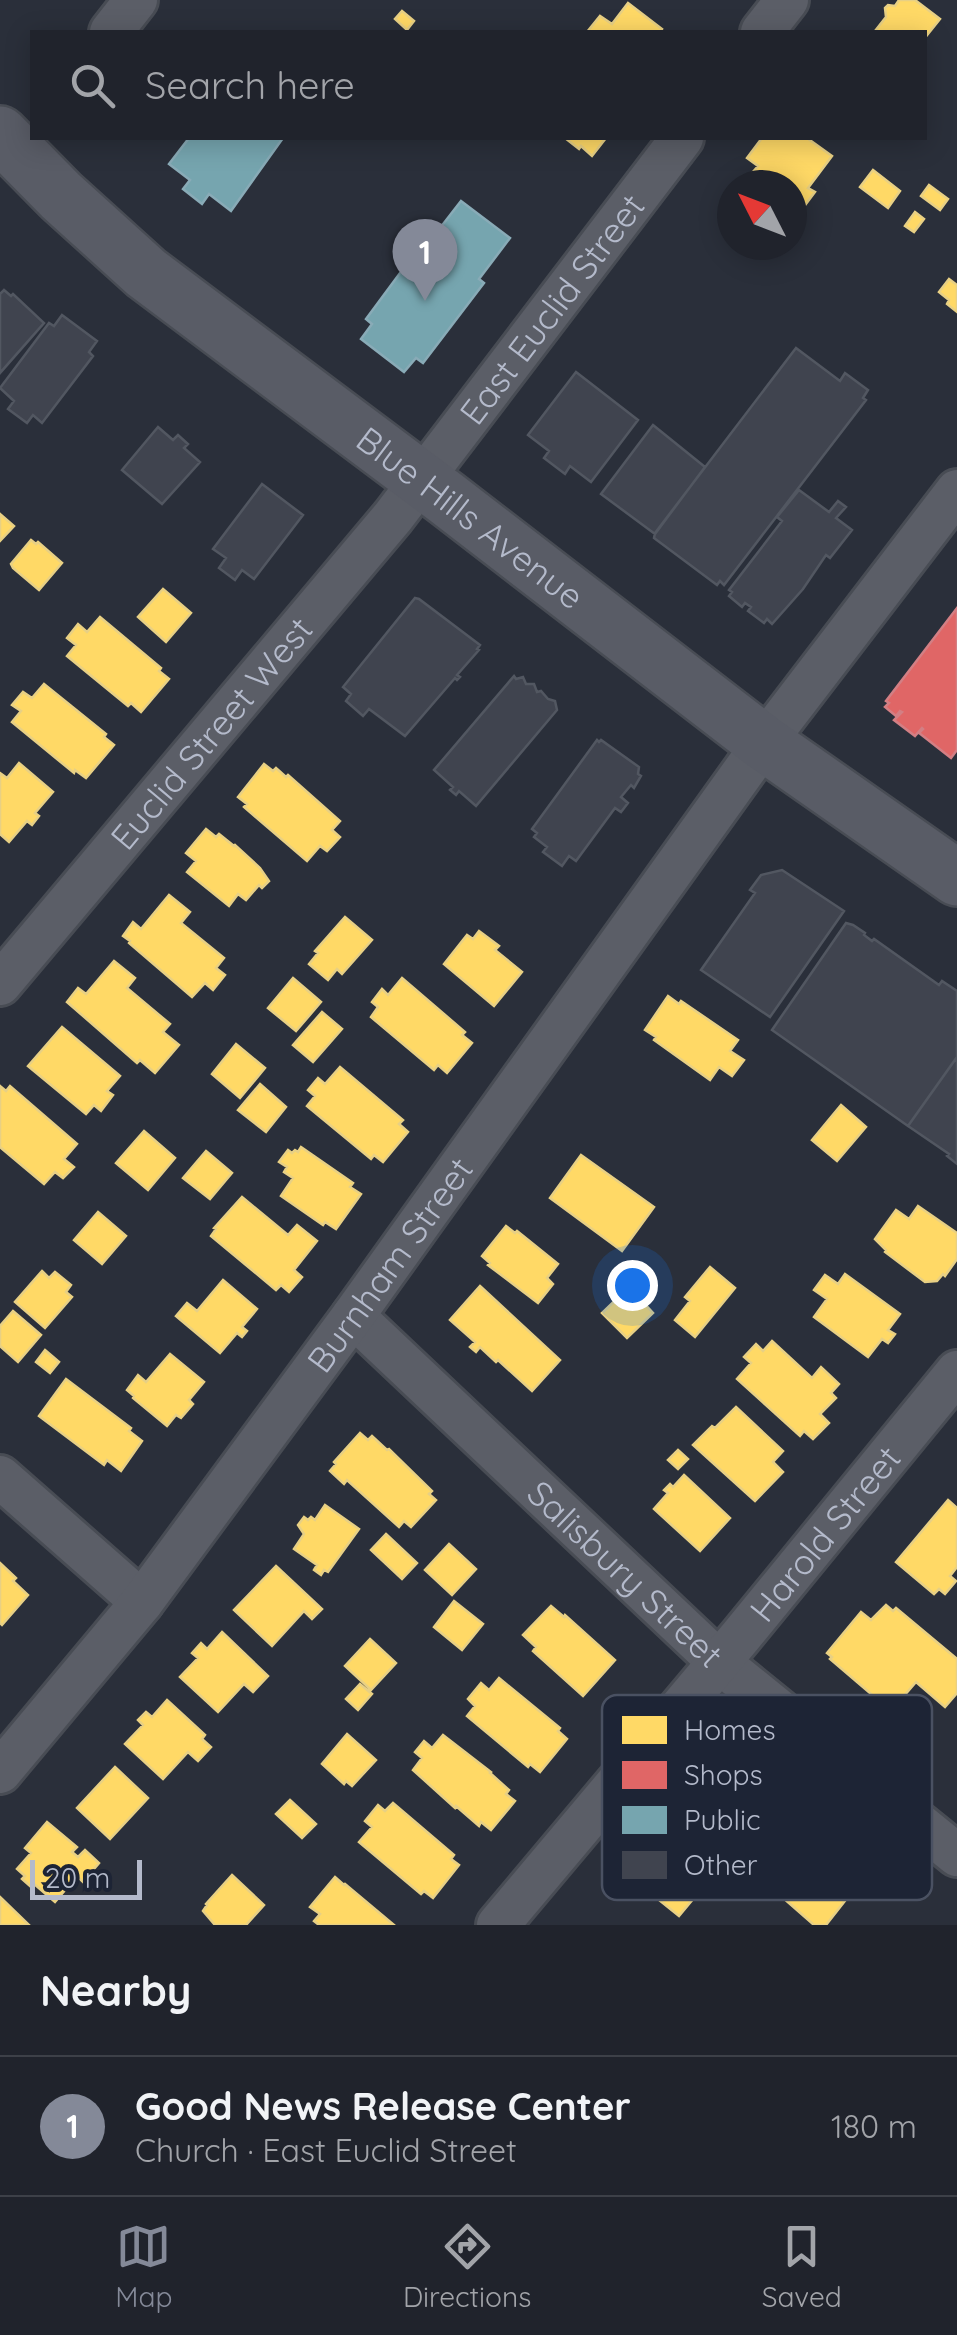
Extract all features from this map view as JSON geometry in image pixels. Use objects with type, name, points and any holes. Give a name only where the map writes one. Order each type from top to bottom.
[{"type":"main road","name":"Blue Hills Avenue","points":[[13,150],[146,273],[764,743],[957,878]]},
{"type":"street","points":[[113,30],[136,0]]},
{"type":"street","points":[[764,30],[787,0]]},
{"type":"street","name":"East Euclid Street","points":[[421,480],[680,140]]},
{"type":"street","name":"Euclid Street West","points":[[0,984],[421,480]]},
{"type":"street","name":"Burnham Street","points":[[0,1772],[142,1602],[353,1316],[764,743],[957,490]]},
{"type":"street","name":"Salisbury Street","points":[[353,1316],[719,1662],[760,1695]]},
{"type":"street","name":"Harold Street","points":[[691,1695],[957,1372]]},
{"type":"street","points":[[0,1477],[142,1602]]},
{"type":"street","name":"Harold Street","points":[[498,1925],[602,1801]]},
{"type":"street","name":"Salisbury Street","points":[[932,1834],[957,1854]]},
{"type":"building: Homes","points":[[899,0],[915,0],[940,19],[927,35],[927,30],[876,30],[886,17],[885,8],[895,6]]},
{"type":"building: Homes","points":[[628,3],[662,29],[589,30],[600,16],[612,24]]},
{"type":"building: Homes","points":[[402,11],[414,21],[407,30],[395,19]]},
{"type":"building: Homes","points":[[568,140],[604,140],[592,156],[581,146],[579,149]]},
{"type":"building: Homes","points":[[760,140],[810,140],[832,156],[808,188],[815,192],[807,203],[807,170],[755,170],[758,166],[747,158]]},
{"type":"building: Homes","points":[[873,170],[900,191],[888,208],[860,187]]},
{"type":"building: Homes","points":[[929,185],[948,199],[940,210],[921,196]]},
{"type":"building: Homes","points":[[915,212],[924,219],[914,232],[905,226]]},
{"type":"building: Homes","points":[[949,279],[957,285],[957,312],[939,292]]},
{"type":"building: Homes","points":[[0,514],[14,526],[0,541]]},
{"type":"building: Homes","points":[[31,540],[62,563],[39,590],[11,564]]},
{"type":"building: Homes","points":[[163,589],[191,613],[166,642],[138,617]]},
{"type":"building: Homes","points":[[100,617],[169,679],[141,712],[131,703],[128,706],[67,656],[76,645],[67,638],[78,624],[87,632]]},
{"type":"building: Homes","points":[[44,684],[106,734],[104,737],[114,745],[86,778],[75,770],[74,773],[12,722],[21,711],[12,705],[23,692],[32,698]]},
{"type":"building: Homes","points":[[19,763],[53,792],[35,813],[39,816],[32,825],[27,821],[9,842],[0,834],[0,773],[7,778]]},
{"type":"building: Homes","points":[[264,764],[288,775],[340,821],[332,830],[340,837],[327,851],[320,846],[307,861],[244,807],[247,804],[238,797]]},
{"type":"building: Homes","points":[[206,829],[235,845],[269,881],[262,888],[259,885],[246,900],[238,894],[229,906],[187,872],[196,861],[186,853]]},
{"type":"building: Homes","points":[[169,895],[190,912],[181,923],[224,958],[216,968],[225,975],[213,990],[205,983],[192,997],[123,936],[133,922],[141,929]]},
{"type":"building: Homes","points":[[345,917],[372,940],[342,974],[337,969],[328,980],[309,964],[318,953],[315,951]]},
{"type":"building: Homes","points":[[479,931],[522,972],[494,1006],[444,964],[467,935],[473,939]]},
{"type":"building: Homes","points":[[114,961],[135,978],[127,988],[170,1024],[163,1032],[179,1045],[155,1073],[140,1060],[137,1063],[67,1002],[78,988],[86,994]]},
{"type":"building: Homes","points":[[293,978],[321,1002],[296,1031],[268,1008]]},
{"type":"building: Homes","points":[[402,978],[465,1032],[462,1035],[472,1043],[447,1073],[438,1065],[434,1070],[371,1017],[378,1007],[372,1002],[382,989],[388,995]]},
{"type":"building: Homes","points":[[668,996],[738,1040],[730,1051],[744,1060],[732,1076],[719,1067],[710,1080],[645,1030]]},
{"type":"building: Homes","points":[[322,1012],[342,1029],[313,1062],[293,1045]]},
{"type":"building: Homes","points":[[62,1027],[120,1076],[107,1091],[113,1095],[101,1111],[94,1105],[86,1114],[28,1066]]},
{"type":"building: Homes","points":[[236,1044],[265,1068],[240,1098],[212,1074]]},
{"type":"building: Homes","points":[[340,1067],[403,1120],[399,1124],[408,1132],[383,1162],[374,1155],[371,1159],[307,1106],[315,1096],[308,1090],[318,1078],[325,1084]]},
{"type":"building: Homes","points":[[260,1084],[286,1107],[266,1132],[238,1110]]},
{"type":"building: Homes","points":[[0,1086],[6,1091],[10,1086],[77,1144],[64,1159],[74,1167],[63,1178],[55,1172],[44,1184],[0,1147]]},
{"type":"building: Homes","points":[[841,1105],[866,1127],[837,1161],[812,1140]]},
{"type":"building: Homes","points":[[144,1131],[175,1158],[148,1190],[116,1163]]},
{"type":"building: Homes","points":[[301,1147],[353,1183],[350,1187],[361,1194],[336,1229],[325,1222],[323,1225],[281,1196],[293,1178],[279,1162],[288,1150],[298,1152]]},
{"type":"building: Homes","points":[[206,1151],[232,1173],[210,1199],[183,1178]]},
{"type":"building: Homes","points":[[581,1155],[654,1207],[622,1251],[550,1198]]},
{"type":"building: Homes","points":[[242,1197],[288,1235],[297,1225],[317,1241],[294,1270],[302,1277],[289,1292],[281,1285],[276,1290],[211,1236]]},
{"type":"building: Homes","points":[[918,1206],[957,1233],[957,1259],[937,1281],[925,1282],[885,1252],[875,1239],[896,1210],[909,1219]]},
{"type":"building: Homes","points":[[98,1212],[126,1236],[102,1264],[74,1240]]},
{"type":"building: Homes","points":[[506,1226],[558,1264],[547,1278],[553,1284],[538,1303],[488,1265],[482,1256]]},
{"type":"building: Homes","points":[[710,1267],[735,1288],[695,1337],[675,1320],[690,1301],[685,1297]]},
{"type":"building: Homes","points":[[42,1271],[49,1278],[55,1272],[71,1285],[66,1292],[72,1297],[45,1328],[15,1302]]},
{"type":"building: Homes","points":[[845,1274],[900,1314],[888,1330],[895,1334],[888,1343],[882,1339],[868,1357],[814,1317],[827,1299],[814,1290],[825,1275],[838,1284]]},
{"type":"building: Homes","points":[[223,1280],[257,1309],[242,1327],[247,1331],[242,1337],[237,1333],[220,1353],[176,1316],[187,1303],[197,1311]]},
{"type":"building: Homes","points":[[480,1286],[560,1360],[532,1391],[480,1347],[476,1352],[470,1347],[475,1342],[450,1320]]},
{"type":"building: Homes","points":[[629,1287],[653,1313],[627,1338],[602,1313]]},
{"type":"building: Homes","points":[[13,1311],[41,1335],[18,1362],[0,1346],[0,1326]]},
{"type":"building: Homes","points":[[772,1341],[812,1378],[821,1367],[839,1384],[831,1393],[836,1398],[820,1414],[829,1423],[813,1439],[804,1431],[800,1436],[737,1379],[751,1363],[744,1357],[756,1344],[763,1351]]},
{"type":"building: Homes","points":[[45,1350],[59,1362],[50,1373],[36,1362]]},
{"type":"building: Homes","points":[[170,1354],[204,1382],[189,1400],[193,1404],[167,1426],[127,1390],[138,1375],[146,1382]]},
{"type":"building: Homes","points":[[66,1379],[131,1428],[129,1431],[142,1441],[121,1471],[107,1460],[104,1465],[39,1416]]},
{"type":"building: Homes","points":[[736,1407],[783,1451],[773,1462],[783,1472],[755,1501],[693,1445]]},
{"type":"building: Homes","points":[[360,1433],[368,1440],[372,1436],[389,1449],[432,1491],[429,1494],[436,1500],[411,1527],[404,1521],[399,1527],[347,1480],[344,1484],[330,1471]]},
{"type":"building: Homes","points":[[678,1450],[688,1459],[678,1469],[668,1460]]},
{"type":"building: Homes","points":[[684,1475],[730,1518],[700,1551],[654,1509],[668,1493],[664,1490]]},
{"type":"building: Homes","points":[[948,1500],[957,1508],[957,1567],[950,1576],[956,1581],[945,1594],[939,1589],[934,1594],[896,1562]]},
{"type":"building: Homes","points":[[325,1505],[359,1529],[328,1572],[324,1570],[321,1575],[314,1570],[317,1565],[294,1549],[304,1534],[298,1525],[304,1517],[315,1520]]},
{"type":"building: Homes","points":[[386,1534],[417,1563],[402,1579],[371,1550]]},
{"type":"building: Homes","points":[[449,1544],[476,1569],[452,1595],[425,1570]]},
{"type":"building: Homes","points":[[0,1563],[28,1595],[2,1625],[0,1623]]},
{"type":"building: Homes","points":[[276,1566],[322,1609],[312,1619],[304,1611],[272,1646],[234,1610]]},
{"type":"building: Homes","points":[[454,1601],[483,1624],[462,1650],[434,1627]]},
{"type":"building: Homes","points":[[886,1605],[893,1611],[896,1608],[957,1659],[957,1693],[945,1707],[916,1682],[905,1695],[872,1695],[830,1659],[827,1653],[861,1612],[871,1620]]},
{"type":"building: Homes","points":[[551,1606],[615,1660],[583,1696],[533,1651],[536,1647],[523,1635]]},
{"type":"building: Homes","points":[[222,1632],[268,1676],[253,1692],[244,1684],[218,1712],[180,1677],[198,1658],[192,1653],[201,1643],[207,1649]]},
{"type":"building: Homes","points":[[370,1639],[396,1663],[371,1690],[345,1666]]},
{"type":"building: Homes","points":[[499,1678],[560,1728],[558,1731],[567,1739],[540,1772],[530,1764],[528,1767],[467,1716],[475,1706],[468,1699],[481,1683],[489,1690]]},
{"type":"building: Homes","points":[[360,1684],[372,1694],[358,1710],[346,1699]]},
{"type":"building: Homes","points":[[167,1700],[205,1735],[202,1739],[211,1747],[198,1761],[188,1752],[163,1779],[125,1744],[143,1725],[138,1720],[146,1712],[152,1717]]},
{"type":"building: Homes","points":[[347,1734],[376,1760],[352,1786],[346,1781],[344,1784],[322,1764]]},
{"type":"building: Homes","points":[[443,1735],[491,1772],[515,1801],[491,1830],[455,1808],[413,1770],[422,1758],[415,1752],[424,1741],[432,1748]]},
{"type":"building: Homes","points":[[115,1767],[148,1798],[110,1839],[77,1808]]},
{"type":"building: Homes","points":[[290,1800],[316,1824],[302,1838],[276,1814]]},
{"type":"building: Homes","points":[[393,1803],[454,1855],[451,1859],[459,1865],[433,1898],[424,1891],[421,1894],[359,1842],[372,1827],[365,1821],[378,1805],[385,1811]]},
{"type":"building: Homes","points":[[47,1822],[77,1847],[72,1852],[78,1857],[85,1850],[99,1863],[83,1882],[77,1876],[55,1902],[33,1883],[30,1886],[17,1869],[31,1853],[25,1848]]},
{"type":"building: Homes","points":[[232,1875],[264,1905],[246,1925],[215,1925],[203,1911]]},
{"type":"building: Homes","points":[[335,1877],[394,1925],[319,1925],[314,1921],[320,1914],[310,1907]]},
{"type":"building: Homes","points":[[0,1897],[29,1925],[0,1925]]},
{"type":"building: Homes","points":[[659,1900],[692,1900],[679,1916]]},
{"type":"building: Homes","points":[[786,1900],[846,1900],[826,1925],[814,1925]]},
{"type":"building: Shops","points":[[957,608],[957,750],[951,758],[919,733],[922,728],[915,736],[894,720],[902,712],[896,716],[885,707]]},
{"type":"building: Public","points":[[187,140],[282,140],[231,211],[209,194],[202,204],[183,189],[190,180],[169,164]]},
{"type":"building: Public","points":[[461,201],[510,238],[479,279],[484,283],[423,363],[416,358],[404,372],[361,339],[372,324],[366,319],[426,238],[430,241]]},
{"type":"building: Other","points":[[4,290],[44,323],[0,373],[0,294]]},
{"type":"building: Other","points":[[62,315],[97,341],[89,352],[93,356],[42,423],[33,415],[27,423],[8,409],[14,401],[0,388],[49,323],[54,326]]},
{"type":"building: Other","points":[[796,348],[840,381],[845,373],[868,390],[863,398],[866,400],[724,585],[720,581],[717,585],[654,538],[655,533]]},
{"type":"building: Other","points":[[576,372],[638,420],[591,482],[570,466],[565,474],[544,458],[549,451],[528,435]]},
{"type":"building: Other","points":[[653,425],[705,467],[655,534],[601,494]]},
{"type":"building: Other","points":[[158,427],[173,440],[178,435],[188,444],[184,448],[200,462],[162,504],[122,470]]},
{"type":"building: Other","points":[[262,484],[303,515],[254,579],[242,570],[235,580],[219,568],[226,558],[213,549]]},
{"type":"building: Other","points":[[799,490],[829,512],[838,501],[846,507],[836,518],[852,530],[830,558],[826,555],[772,624],[767,619],[764,623],[748,611],[751,607],[745,603],[742,607],[729,596],[729,590],[782,521],[777,517]]},
{"type":"building: Other","points":[[415,598],[480,645],[457,675],[460,677],[405,736],[369,709],[363,716],[346,701],[351,694],[343,687]]},
{"type":"building: Other","points":[[514,676],[534,684],[537,692],[555,701],[557,710],[476,806],[459,791],[456,795],[450,790],[453,787],[434,770]]},
{"type":"building: Other","points":[[597,740],[639,767],[641,776],[634,788],[631,785],[621,797],[628,803],[621,812],[615,808],[576,861],[569,856],[562,866],[543,852],[547,847],[534,837],[537,833],[532,829]]},
{"type":"building: Other","points":[[782,870],[844,911],[770,1017],[701,970],[755,893],[750,890],[761,875]]},
{"type":"building: Other","points":[[846,923],[939,985],[942,981],[957,991],[957,1057],[908,1126],[772,1030]]},
{"type":"building: Other","points":[[957,1057],[957,1164],[908,1126]]},
{"type":"place","name":"Good News Release Center","points":[[425,301]]}]
